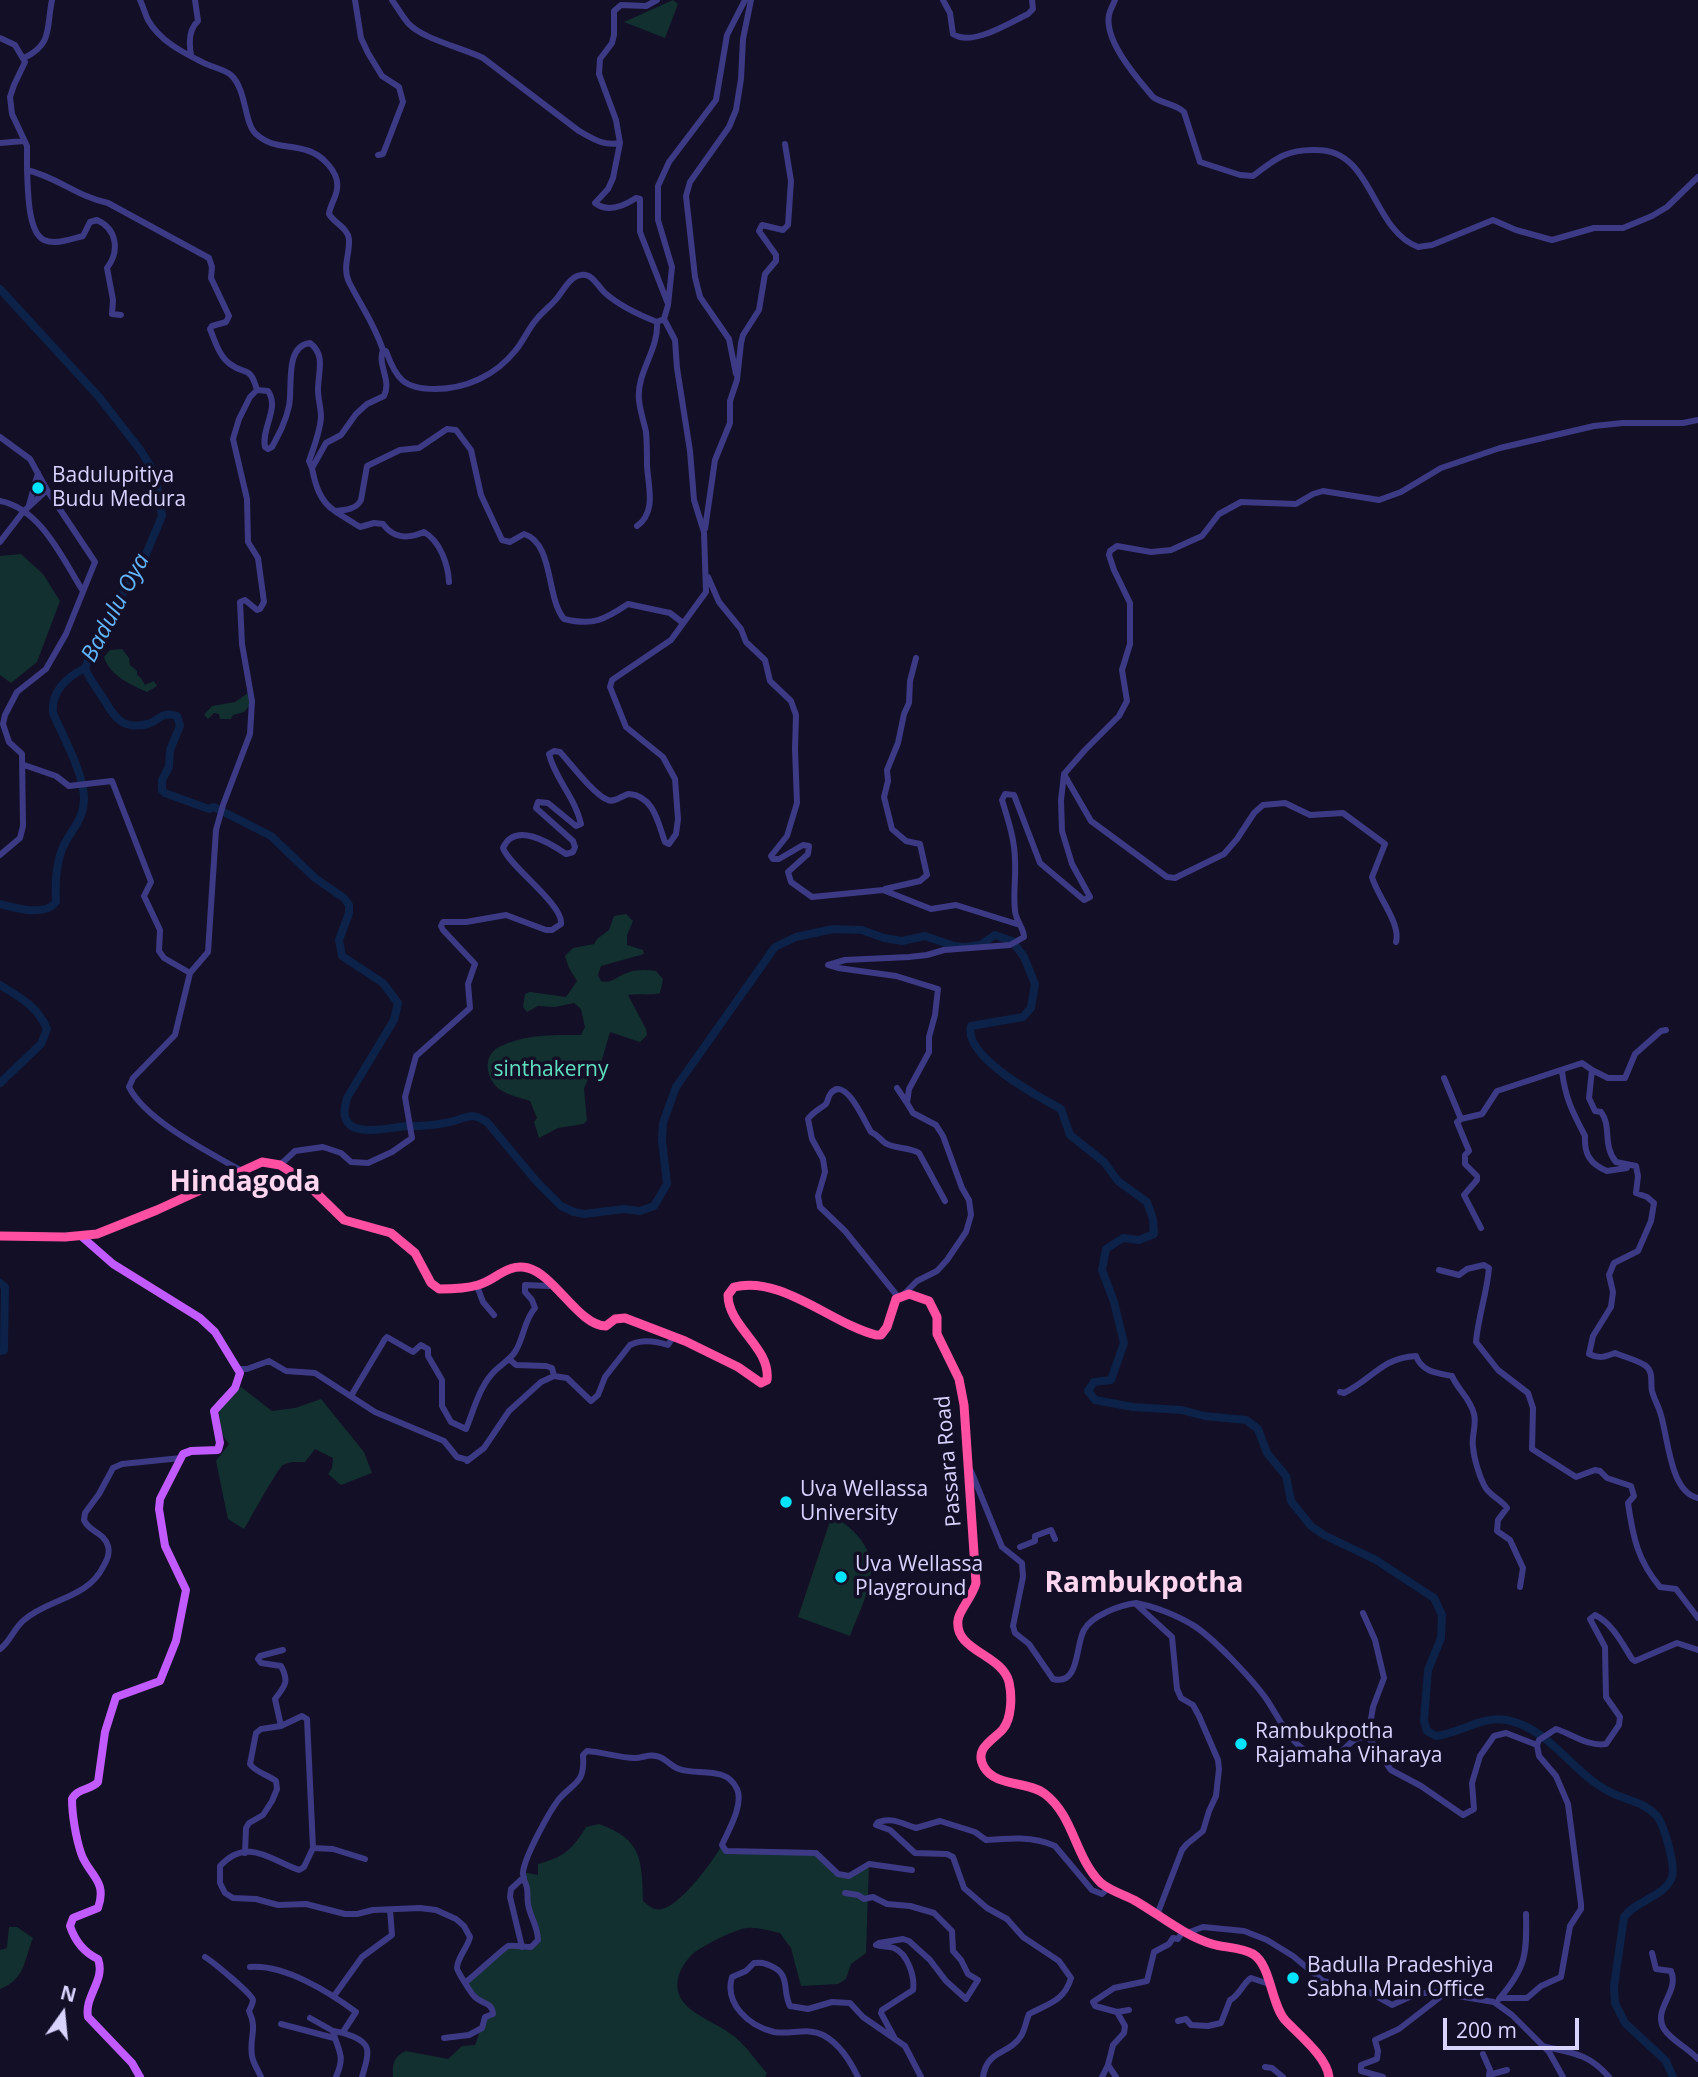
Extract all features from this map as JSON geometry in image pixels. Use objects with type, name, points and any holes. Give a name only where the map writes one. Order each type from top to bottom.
[{"type":"highway","points":[[0,1236],[81,1236],[114,1228],[262,1163],[280,1165],[307,1183],[344,1220],[383,1229],[410,1248],[435,1288],[477,1286],[509,1269],[522,1266],[541,1273],[572,1305],[600,1326],[625,1318],[738,1367],[758,1383],[767,1380],[767,1368],[731,1310],[729,1291],[734,1287],[751,1285],[783,1293],[845,1324],[881,1335],[886,1331],[894,1304],[901,1296]]},
{"type":"highway","name":"Passara Road","points":[[901,1296],[909,1294],[921,1297],[934,1307],[937,1334],[959,1379],[964,1405],[976,1583],[973,1594],[958,1619],[959,1626],[970,1647],[996,1661],[1003,1669],[1010,1687],[1007,1723],[982,1749],[981,1761],[987,1772],[1038,1790],[1052,1801],[1067,1824],[1086,1865],[1108,1888],[1134,1900],[1184,1932],[1211,1944],[1252,1953],[1259,1960],[1281,2015],[1328,2067],[1329,2077]]},
{"type":"main road","points":[[81,1236],[113,1264],[200,1318],[215,1332],[239,1369],[240,1378],[235,1388],[214,1410],[220,1443],[218,1450],[183,1454],[160,1499],[159,1509],[166,1546],[186,1590],[176,1641],[160,1681],[116,1697],[105,1732],[99,1782],[74,1795],[72,1804],[81,1856],[96,1876],[101,1891],[98,1908],[74,1918],[70,1926],[85,1953],[98,1959],[101,1967],[100,1977],[86,2009],[88,2017],[132,2063],[140,2077]]},
{"type":"street","points":[[24,58],[41,48],[46,38],[52,0]]},
{"type":"street","points":[[140,0],[148,20],[164,40],[230,74],[237,83],[246,106],[251,130],[258,136],[287,148],[306,150],[326,161],[338,186],[329,214],[349,237],[346,264],[348,280],[376,329],[393,371],[412,387],[442,389],[469,384],[503,364],[517,349],[538,317],[552,305],[572,279],[580,275],[590,276],[612,299],[660,321],[675,340],[694,500],[704,532]]},
{"type":"street","points":[[191,55],[193,26],[198,21],[195,0]]},
{"type":"street","points":[[392,0],[409,25],[444,43],[483,58],[596,141],[606,145],[620,143]]},
{"type":"street","points":[[657,0],[646,6],[621,5],[614,11],[611,43],[600,59],[599,74],[616,120],[620,143],[613,178],[608,189],[595,203],[599,207],[609,209],[627,204],[636,198],[640,199],[640,232],[668,305]]},
{"type":"street","points":[[636,526],[648,512],[650,498],[646,434],[638,387],[668,305],[672,267],[659,220],[657,186],[669,162],[716,100],[727,35],[744,0]]},
{"type":"street","points":[[737,380],[729,339],[700,297],[695,277],[686,196],[691,181],[729,127],[736,110],[743,39],[751,0]]},
{"type":"street","points":[[943,0],[950,13],[953,34],[963,39],[974,38],[1028,14],[1033,9],[1032,0]]},
{"type":"street","points":[[1115,0],[1109,15],[1112,41],[1153,97],[1179,107],[1184,112],[1200,162],[1240,176],[1254,176],[1270,161],[1281,156],[1304,150],[1335,152],[1353,165],[1374,195],[1382,215],[1399,234],[1418,247],[1432,245],[1493,220],[1552,240],[1594,228],[1623,228],[1667,207],[1698,177]]},
{"type":"street","points":[[358,1],[361,38],[382,76],[399,87],[403,102],[383,154],[378,155]]},
{"type":"street","points":[[0,38],[15,45],[25,62],[10,97],[12,114],[27,146],[29,208],[40,237],[46,241],[57,241],[83,236],[90,222],[97,220],[104,223],[112,232],[116,248],[107,268],[113,300],[112,314],[121,315]]},
{"type":"street","points":[[0,143],[24,141]]},
{"type":"street","points":[[280,1165],[295,1151],[323,1147],[341,1153],[351,1162],[368,1163],[404,1145],[412,1138],[406,1092],[416,1056],[470,1008],[468,984],[475,964],[461,946],[443,930],[443,922],[466,922],[506,915],[546,930],[561,924],[561,914],[532,880],[506,856],[503,848],[507,840],[512,838],[533,836],[543,839],[566,854],[573,852],[573,841],[536,808],[538,802],[548,803],[576,826],[581,824],[571,794],[552,767],[549,754],[560,752],[595,790],[608,800],[613,801],[629,794],[644,799],[653,809],[665,842],[670,844],[673,841],[678,819],[676,779],[663,757],[626,727],[610,687],[612,680],[622,671],[671,640],[706,592],[704,532],[715,460],[730,423],[730,401],[737,380],[743,335],[759,310],[765,274],[776,261],[776,255],[758,231],[762,225],[783,230],[788,225],[791,181],[786,144]]},
{"type":"street","points":[[27,170],[45,174],[72,191],[108,203],[209,258],[211,278],[229,316],[226,322],[212,326],[210,330],[219,353],[231,365],[247,370],[254,379],[257,390]]},
{"type":"street","points":[[257,390],[268,391],[272,397],[273,407],[264,441],[268,449],[272,447],[290,405],[295,352],[305,343],[314,346],[321,362],[318,389],[321,415],[309,461],[316,488],[327,505],[360,527],[374,523],[383,524],[398,537],[411,537],[424,532],[429,535],[445,560],[449,582]]},
{"type":"street","points":[[312,468],[326,443],[341,435],[367,404],[384,396],[387,386],[380,356],[383,350]]},
{"type":"street","points":[[242,1171],[159,1119],[133,1096],[129,1087],[133,1077],[175,1035],[190,973],[208,952],[218,819],[250,734],[253,701],[242,644],[240,602],[245,600],[257,610],[264,602],[258,558],[247,542],[247,499],[233,439],[239,419],[250,397],[257,390]]},
{"type":"street","points":[[907,1104],[909,1089],[929,1052],[929,1037],[938,989],[896,976],[831,967],[830,962],[909,957],[944,950],[1013,944],[1024,937],[1015,911],[1014,844],[1002,797],[1005,793],[1014,795],[1024,825],[1045,869],[1084,900],[1090,897],[1072,864],[1060,818],[1064,774],[1119,716],[1127,701],[1122,670],[1130,644],[1132,616],[1130,603],[1109,555],[1113,547],[1151,552],[1171,550],[1202,536],[1219,514],[1241,502],[1296,504],[1323,491],[1379,500],[1401,492],[1441,468],[1500,448],[1594,426],[1698,420]]},
{"type":"street","points":[[335,511],[359,505],[367,466],[400,450],[419,447],[438,433],[452,428],[471,450],[481,495],[502,540],[510,542],[524,534],[530,536],[546,559],[554,603],[565,619],[580,623],[593,622],[610,616],[628,604],[670,613],[683,623]]},
{"type":"street","points":[[0,437],[30,459],[47,490],[95,562],[66,634],[46,669],[17,692],[2,724],[9,742],[22,754],[24,765],[23,826],[20,838],[0,855]]},
{"type":"street","points":[[26,509],[38,473]]},
{"type":"street","points":[[0,542],[26,509],[47,490]]},
{"type":"street","points":[[0,501],[26,509],[49,536],[83,591]]},
{"type":"street","points":[[707,575],[719,602],[741,629],[746,642],[765,660],[770,681],[791,701],[796,715],[797,803],[787,836],[772,853],[772,858],[779,859],[803,845],[809,846],[808,854],[788,872],[791,883],[812,897],[883,890],[920,881],[927,875],[920,844],[906,841],[892,829],[884,796],[888,767],[898,744],[909,702],[916,658]]},
{"type":"street","points":[[24,765],[57,776],[71,786],[112,781],[151,882],[144,896],[160,930],[159,951],[164,958],[190,973]]},
{"type":"street","points":[[1064,774],[1091,821],[1167,877],[1175,878],[1224,854],[1263,805],[1285,803],[1310,815],[1343,813],[1385,844],[1372,877],[1394,925],[1398,937],[1396,942]]},
{"type":"street","points":[[883,890],[931,909],[956,905],[1020,925]]},
{"type":"street","points":[[1481,1228],[1464,1195],[1477,1180],[1477,1176],[1465,1164],[1465,1155],[1469,1151],[1457,1122],[1482,1114],[1497,1091],[1582,1063],[1608,1078],[1625,1077],[1635,1054],[1661,1031],[1666,1030]]},
{"type":"street","points":[[1592,1070],[1589,1098],[1595,1111],[1601,1112],[1605,1118],[1609,1153],[1616,1162],[1633,1164],[1639,1176],[1636,1193],[1654,1203],[1651,1222],[1638,1251],[1614,1263],[1609,1275],[1613,1292],[1611,1307],[1593,1336],[1589,1354],[1604,1358],[1615,1353],[1648,1368],[1652,1376],[1651,1389],[1660,1410],[1665,1439],[1679,1482],[1688,1494],[1698,1497]]},
{"type":"street","points":[[1562,1071],[1568,1102],[1585,1136],[1584,1147],[1589,1160],[1607,1171],[1636,1168]]},
{"type":"street","points":[[1444,1079],[1461,1119]]},
{"type":"street","points":[[897,1088],[913,1113],[936,1125],[943,1136],[969,1200],[971,1215],[966,1232],[937,1271],[918,1281],[901,1296],[845,1231],[820,1207],[818,1196],[825,1172],[823,1159],[812,1139],[808,1119],[835,1091],[844,1092],[853,1099],[871,1132],[886,1144],[919,1153],[945,1201]]},
{"type":"street","points":[[1439,1270],[1459,1275],[1467,1269],[1484,1265],[1489,1268],[1487,1289],[1477,1324],[1476,1342],[1498,1370],[1528,1393],[1533,1408],[1532,1449],[1576,1477],[1595,1470],[1607,1478],[1631,1486],[1634,1496],[1628,1503],[1630,1516],[1634,1540],[1644,1567],[1660,1587],[1675,1589],[1698,1618]]},
{"type":"street","points":[[351,1396],[384,1339],[387,1337],[412,1351],[421,1345],[428,1349],[428,1356],[443,1380],[442,1406],[451,1422],[466,1429],[485,1384],[492,1374],[514,1355],[521,1342],[529,1314],[535,1308],[533,1300],[524,1292],[524,1287],[527,1284],[544,1286],[551,1283]]},
{"type":"street","points":[[477,1286],[483,1301],[494,1315]]},
{"type":"street","points":[[239,1369],[269,1361],[286,1371],[314,1373],[375,1412],[444,1441],[457,1457],[467,1460],[491,1441],[509,1411],[541,1382],[554,1376],[567,1378],[591,1401],[598,1395],[605,1377],[618,1362],[622,1352],[635,1342],[657,1341],[668,1345],[673,1337]]},
{"type":"street","points":[[1340,1392],[1355,1388],[1394,1359],[1406,1357],[1416,1356],[1419,1364],[1427,1370],[1452,1376],[1471,1404],[1475,1417],[1472,1446],[1484,1487],[1492,1496],[1506,1504],[1507,1508],[1498,1520],[1497,1531],[1510,1540],[1523,1568],[1520,1587]]},
{"type":"street","points":[[509,1359],[516,1366],[552,1368],[554,1376]]},
{"type":"street","points":[[0,1649],[22,1621],[93,1583],[100,1573],[108,1558],[107,1542],[90,1530],[83,1520],[113,1468],[122,1464],[181,1458]]},
{"type":"street","points":[[967,1462],[1002,1547],[1022,1563],[1023,1577],[1013,1626],[1015,1633],[1029,1644],[1053,1679],[1067,1679],[1073,1672],[1083,1631],[1092,1620],[1128,1604],[1136,1604],[1190,1623],[1199,1629],[1242,1671],[1266,1699],[1280,1722],[1308,1752],[1337,1756],[1354,1740],[1368,1737]]},
{"type":"street","points":[[1020,1547],[1035,1541],[1035,1536],[1051,1530],[1055,1539]]},
{"type":"street","points":[[1136,1604],[1172,1637],[1177,1689],[1181,1698],[1193,1705],[1199,1716],[1218,1760],[1219,1769],[1216,1796],[1203,1831],[1182,1850],[1157,1915]]},
{"type":"street","points":[[1363,1614],[1375,1640],[1384,1678],[1373,1707],[1368,1737],[1391,1770],[1463,1815],[1474,1810],[1472,1783],[1480,1756],[1494,1737],[1506,1733],[1538,1742]]},
{"type":"street","points":[[1538,1742],[1551,1731],[1558,1729],[1576,1738],[1601,1745],[1609,1742],[1619,1725],[1618,1713],[1606,1697],[1605,1647],[1591,1622],[1592,1616],[1599,1616],[1614,1630],[1635,1661],[1677,1643],[1698,1650]]},
{"type":"street","points":[[281,1726],[275,1699],[286,1685],[287,1678],[281,1666],[261,1663],[258,1660],[260,1656],[283,1650]]},
{"type":"street","points":[[245,1853],[246,1828],[249,1823],[263,1815],[276,1789],[276,1781],[253,1769],[250,1764],[256,1734],[261,1729],[281,1726],[302,1716],[307,1719],[313,1848],[304,1867],[299,1870],[286,1866],[265,1853],[245,1853],[232,1856],[220,1866],[220,1883],[225,1893],[233,1898],[256,1899],[278,1905],[306,1904],[345,1914],[420,1908],[436,1910],[456,1919],[470,1937],[457,1972],[474,1996],[491,2005],[493,2014],[485,2017],[482,2028],[476,2032],[444,2038]]},
{"type":"street","points":[[1129,2011],[1099,2008],[1093,2002],[1114,1988],[1147,1981],[1154,1952],[1169,1944],[1173,1938],[1178,1939],[1184,1932],[1203,1927],[1245,1931],[1267,1940],[1293,1956],[1318,1978],[1367,1992],[1392,2005],[1416,1994],[1434,1992],[1497,2000],[1527,1998],[1541,1986],[1561,1977],[1570,1926],[1581,1909],[1568,1804],[1556,1776],[1539,1756],[1538,1742]]},
{"type":"street","points":[[466,1982],[490,1964],[499,1951],[506,1947],[531,1947],[535,1944],[538,1928],[527,1902],[528,1892],[523,1872],[538,1835],[553,1809],[560,1798],[580,1780],[584,1772],[583,1755],[587,1751],[636,1758],[660,1756],[673,1767],[684,1771],[717,1773],[732,1783],[738,1791],[737,1807],[722,1845],[726,1851],[816,1853],[843,1875],[860,1871],[869,1864],[912,1870]]},
{"type":"street","points":[[982,2077],[993,2055],[1012,2045],[1021,2036],[1029,2014],[1049,2006],[1063,1994],[1071,1978],[1059,1961],[1024,1937],[1007,1919],[987,1908],[964,1888],[953,1857],[947,1854],[915,1853],[890,1830],[877,1825],[878,1822],[886,1819],[899,1820],[916,1828],[940,1821],[975,1832],[986,1840],[1018,1837],[1050,1843],[1092,1890],[1102,1894],[1108,1888]]},
{"type":"street","points":[[313,1848],[333,1849],[365,1858]]},
{"type":"street","points":[[523,1947],[510,1889],[524,1877]]},
{"type":"street","points":[[845,1893],[864,1899],[873,1897],[887,1904],[910,1906],[934,1913],[952,1931],[953,1951],[968,1974],[978,1980],[966,1999],[909,1941],[903,1939],[876,1945],[892,1948],[903,1956],[910,1966],[915,1986],[914,1990],[882,2010],[881,2013],[894,2037]]},
{"type":"street","points":[[334,1996],[362,1957],[392,1935],[390,1910]]},
{"type":"street","points":[[1497,2000],[1525,1956],[1526,1914]]},
{"type":"street","points":[[1652,1954],[1656,1969],[1671,1971],[1674,1982],[1661,2013],[1662,2026],[1667,2034],[1698,2059]]},
{"type":"street","points":[[205,1957],[253,1998],[249,2011],[255,2025],[251,2041],[252,2058],[261,2077]]},
{"type":"street","points":[[858,2077],[837,2045],[822,2035],[815,2032],[774,2032],[744,2017],[730,1996],[732,1977],[746,1971],[754,1963],[763,1962],[778,1969],[784,1976],[790,2006],[808,2009],[832,2002],[850,2003],[863,2017],[905,2046],[921,2077]]},
{"type":"street","points":[[250,1967],[275,1968],[334,1996],[356,2012],[343,2032],[334,2035],[281,2024]]},
{"type":"street","points":[[1178,2021],[1186,2019],[1191,2025],[1208,2026],[1222,2023],[1230,2000],[1236,1997],[1247,1980],[1251,1978],[1269,1984]]},
{"type":"street","points":[[1383,2077],[1362,2071],[1361,2065],[1377,2059],[1375,2040],[1399,2029],[1439,1998]]},
{"type":"street","points":[[1497,2000],[1540,2046],[1549,2052],[1563,2077]]},
{"type":"street","points":[[1102,2077],[1113,2045],[1124,2033],[1125,2026],[1117,2011]]},
{"type":"street","points":[[310,2018],[334,2035],[341,2049],[342,2059],[336,2077]]},
{"type":"street","points":[[343,2032],[364,2043],[368,2050],[362,2077]]},
{"type":"street","points":[[1540,2046],[1584,2056],[1596,2063],[1609,2077]]},
{"type":"street","points":[[1483,2054],[1490,2070],[1489,2075],[1507,2070]]},
{"type":"street","points":[[1108,2065],[1116,2077]]},
{"type":"street","points":[[1265,2067],[1272,2068],[1283,2077]]},
{"type":"green space","points":[[673,0],[678,4],[665,38],[624,22]]},
{"type":"green space","points":[[21,554],[43,574],[60,601],[37,662],[11,683],[0,675],[0,556]]},
{"type":"green space","points":[[122,649],[145,685],[154,681],[157,686],[147,692],[121,679],[111,669],[104,657],[110,650]]},
{"type":"green space","points":[[248,693],[251,704],[244,712],[233,715],[231,719],[220,719],[219,714],[214,713],[208,719],[204,715],[212,706],[235,702]]},
{"type":"green space","name":"sinthakerny","points":[[626,914],[633,921],[627,935],[627,945],[643,950],[644,954],[601,966],[598,975],[601,981],[608,981],[638,970],[649,970],[656,971],[663,979],[660,993],[628,995],[647,1035],[640,1042],[610,1032],[601,1063],[591,1071],[584,1089],[587,1121],[558,1128],[539,1138],[534,1122],[537,1118],[530,1101],[499,1089],[491,1079],[488,1061],[499,1047],[519,1040],[539,1036],[581,1035],[585,1027],[581,1009],[574,1003],[555,1007],[538,1006],[527,1012],[523,1007],[525,994],[530,992],[566,997],[577,981],[565,956],[573,948],[594,944],[609,930],[614,916]]},
{"type":"green space","points":[[241,1387],[272,1411],[295,1408],[321,1399],[364,1452],[372,1473],[341,1485],[328,1474],[333,1458],[315,1449],[305,1462],[288,1463],[280,1468],[244,1529],[228,1519],[216,1461],[229,1444],[221,1433],[219,1409]]},
{"type":"green space","name":"Uva Wellassa Playground","points":[[832,1515],[863,1542],[869,1556],[869,1585],[850,1636],[798,1617]]},
{"type":"green space","points":[[599,1824],[613,1830],[632,1844],[640,1863],[643,1901],[656,1909],[670,1906],[678,1900],[704,1871],[722,1845],[723,1849],[816,1853],[838,1874],[849,1876],[869,1864],[866,1953],[851,1964],[846,1979],[838,1984],[801,1986],[791,1948],[780,1933],[755,1928],[732,1932],[699,1949],[688,1958],[679,1975],[677,1987],[680,1997],[695,2012],[739,2041],[767,2073],[765,2077],[393,2077],[395,2061],[406,2051],[448,2059],[462,2046],[475,2045],[485,2017],[493,2010],[478,1999],[466,1982],[506,1946],[531,1947],[538,1940],[523,1872],[538,1875],[538,1864],[561,1855],[572,1847],[586,1827]]},
{"type":"green space","points":[[9,1927],[17,1927],[33,1938],[23,1968],[15,1980],[0,1989],[0,1950],[7,1948]]},
{"type":"waterway","name":"Badulu Oya","points":[[0,289],[99,397],[141,451],[155,474],[162,516],[141,566],[109,614],[85,668],[66,680],[57,691],[53,705],[53,713],[81,778],[84,799],[80,817],[65,843],[58,864],[56,902],[51,907],[37,910],[0,904]]},
{"type":"waterway","points":[[85,668],[121,722],[140,725],[148,724],[164,715],[177,716],[180,726],[170,750],[169,767],[162,780],[162,790],[165,793],[209,809],[214,807],[271,836],[315,878],[344,898],[349,905],[349,913],[339,940],[342,956],[383,983],[398,1003],[394,1020],[347,1098],[347,1122],[363,1130],[374,1130],[435,1125],[478,1117],[487,1122],[537,1182],[561,1206],[574,1212],[584,1214],[624,1209],[640,1211],[654,1206],[667,1184],[662,1140],[663,1123],[676,1087],[775,947],[796,937],[833,929],[862,930],[902,941],[925,936],[965,947],[980,945],[995,935],[1012,941],[1024,957],[1035,984],[1031,1008],[1023,1017],[971,1026],[972,1038],[990,1063],[1005,1075],[1061,1109],[1070,1135],[1104,1162],[1118,1181],[1147,1202],[1153,1219],[1154,1234],[1139,1240],[1123,1238],[1106,1249],[1102,1270],[1114,1302],[1124,1343],[1111,1380],[1094,1382],[1088,1391],[1095,1400],[1133,1407],[1182,1410],[1204,1416],[1246,1420],[1258,1429],[1267,1453],[1286,1476],[1291,1501],[1311,1526],[1376,1560],[1434,1598],[1442,1615],[1441,1638],[1428,1670],[1424,1721],[1427,1731],[1436,1736],[1498,1719],[1522,1725],[1549,1742],[1596,1784],[1646,1807],[1657,1816],[1669,1846],[1672,1877],[1663,1889],[1624,1917],[1614,1986],[1615,2003],[1625,2023],[1666,2061],[1673,2077]]},
{"type":"waterway","name":"Badulu Oya","points":[[0,985],[33,1009],[47,1029],[41,1044],[0,1083]]},
{"type":"waterway","name":"Badulu Oya","points":[[0,1283],[5,1287],[4,1350],[0,1351]]},
{"type":"place","name":"Badulupitiya Budu Medura","points":[[38,488]]},
{"type":"place","name":"Uva Wellassa University","points":[[786,1502]]},
{"type":"place","name":"Uva Wellassa Playground","points":[[841,1577]]},
{"type":"place","name":"Rambukpotha Rajamaha Viharaya","points":[[1241,1744]]},
{"type":"place","name":"Badulla Pradeshiya Sabha Main Office","points":[[1293,1978]]},
{"type":"district","name":"Hindagoda","points":[[245,1183]]},
{"type":"district","name":"Rambukpotha","points":[[1144,1584]]}]
